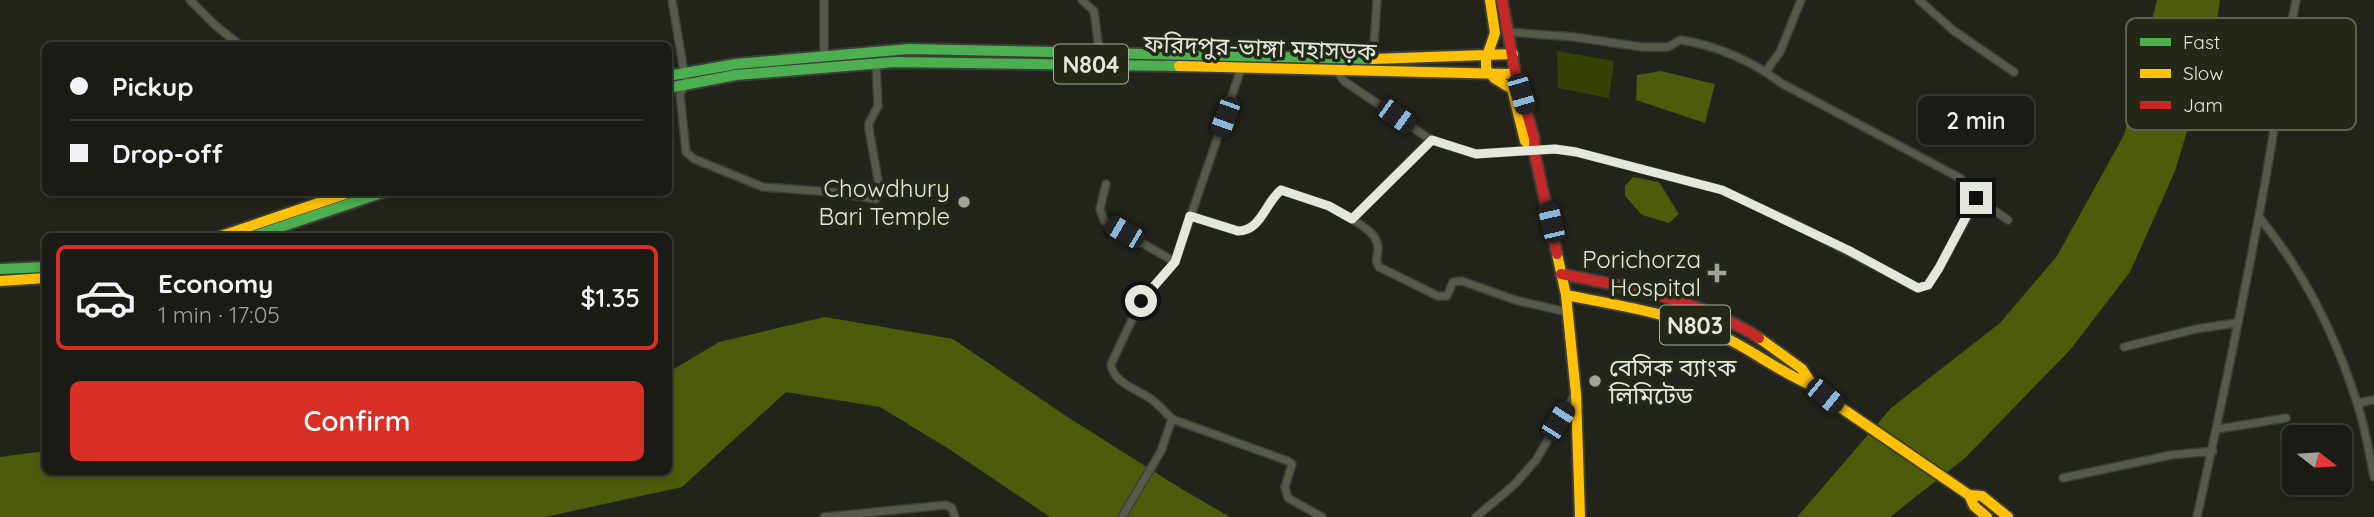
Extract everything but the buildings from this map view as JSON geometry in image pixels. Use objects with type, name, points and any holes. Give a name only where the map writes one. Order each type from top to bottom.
[{"type":"main road","points":[[1489,0],[1495,30],[1490,50],[1485,57],[1487,72],[1512,89],[1525,141],[1534,151]]},
{"type":"main road","points":[[1502,0],[1515,72],[1534,138],[1534,151],[1566,295],[1576,394],[1580,517]]},
{"type":"main road","name":"ফরিদপুর-ভাঙ্গা মহাসড়ক","points":[[672,86],[685,78],[736,64],[909,49],[957,49],[1101,59],[1242,62],[1485,57],[1513,54]]},
{"type":"main road","points":[[909,49],[910,62]]},
{"type":"main road","points":[[957,49],[957,63]]},
{"type":"main road","points":[[1404,58],[1404,72]]},
{"type":"main road","name":"ফরিদপুর-ভাঙ্গা মহাসড়ক","points":[[672,76],[736,75],[910,62],[1101,59]]},
{"type":"main road","name":"ফরিদপুর-ভাঙ্গা মহাসড়ক","points":[[1242,62],[1337,71],[1515,72]]},
{"type":"main road","points":[[239,233],[340,196]]},
{"type":"main road","points":[[263,233],[372,196]]},
{"type":"main road","points":[[0,269],[42,267]]},
{"type":"main road","name":"N803","points":[[1561,274],[1620,285],[1692,305],[1728,319],[1758,337],[1801,369],[1813,386],[1837,405],[1969,495],[1982,496],[2008,517]]},
{"type":"main road","points":[[0,281],[42,278]]},
{"type":"main road","name":"N803","points":[[1566,295],[1688,322],[1720,335],[1795,380],[1813,386]]},
{"type":"main road","name":"N803","points":[[1969,495],[1974,506],[1987,517]]},
{"type":"street","points":[[190,0],[236,42]]},
{"type":"street","points":[[672,0],[685,78],[680,94],[682,122],[687,152],[694,159],[763,187],[831,192],[876,199]]},
{"type":"street","points":[[824,0],[825,68]]},
{"type":"street","points":[[1082,0],[1094,11],[1101,59]]},
{"type":"street","points":[[1373,60],[1377,0]]},
{"type":"street","points":[[1766,71],[1780,52],[1801,0]]},
{"type":"street","points":[[1919,0],[1954,31],[2014,72]]},
{"type":"street","points":[[2293,18],[2296,0]]},
{"type":"street","points":[[1509,32],[1574,37],[1642,47],[1668,47],[1680,40],[1709,47],[1766,71],[1781,83],[1960,178],[1976,198],[2008,220]]},
{"type":"street","points":[[1242,62],[1175,262],[1141,301],[1111,364],[1112,372],[1116,378],[1153,401],[1172,419],[1288,461],[1292,464],[1285,487],[1288,498],[1322,517]]},
{"type":"street","points":[[876,64],[878,106],[869,123],[869,129],[878,180]]},
{"type":"street","points":[[1337,71],[1344,81],[1432,140],[1476,154],[1555,149],[1576,152],[1722,190],[1837,245],[1918,288],[1928,285],[1939,268],[1976,198]]},
{"type":"street","points":[[2197,517],[2218,429],[2274,130]]},
{"type":"street","points":[[1352,219],[1432,140]]},
{"type":"street","points":[[1106,184],[1100,209],[1104,221],[1175,262]]},
{"type":"street","points":[[1190,216],[1238,231],[1247,231],[1253,228],[1272,198],[1281,190],[1329,206],[1352,219],[1378,242],[1376,263],[1379,267],[1438,296],[1447,296],[1454,282],[1462,281],[1514,300],[1567,312]]},
{"type":"street","points":[[2259,216],[2284,247],[2322,314],[2357,403],[2374,477]]},
{"type":"street","points":[[2124,347],[2196,329],[2236,323]]},
{"type":"street","points":[[1476,517],[1514,485],[1536,460],[1576,394]]},
{"type":"street","points":[[2357,403],[2374,400]]},
{"type":"street","points":[[2218,429],[2286,418]]},
{"type":"street","points":[[1122,517],[1161,452],[1172,419]]},
{"type":"street","points":[[2063,478],[2171,455],[2213,451]]},
{"type":"street","points":[[824,517],[946,505],[951,508],[954,517]]},
{"type":"shaded area","points":[[2157,0],[2220,0],[2217,18],[2153,18]]},
{"type":"shaded area","points":[[1557,51],[1614,61],[1609,98],[1558,88]]},
{"type":"shaded area","points":[[1661,71],[1715,84],[1705,123],[1636,100],[1637,75]]},
{"type":"shaded area","points":[[2126,127],[2126,130],[2187,130],[2175,171],[2130,272],[2070,350],[1965,458],[1890,517],[1797,517],[1891,408],[2000,323],[2057,256]]},
{"type":"shaded area","points":[[1633,177],[1659,182],[1679,214],[1669,223],[1642,215],[1625,196],[1625,186]]},
{"type":"shaded area","points":[[825,317],[953,339],[1066,416],[1230,517],[1050,517],[949,449],[880,407],[786,392],[682,487],[545,517],[0,517],[0,457],[42,451],[42,475],[672,475],[672,370],[719,342]]},
{"type":"traffic: fast","points":[[672,75],[736,64],[909,49],[1373,59]]},
{"type":"traffic: fast","points":[[672,87],[736,75],[895,62],[1179,66]]},
{"type":"traffic: fast","points":[[263,233],[372,196]]},
{"type":"traffic: fast","points":[[0,269],[42,267]]},
{"type":"traffic: slow","points":[[1490,0],[1495,33],[1486,59],[1486,69],[1494,78],[1512,89],[1525,141],[1534,151]]},
{"type":"traffic: slow","points":[[1373,59],[1513,54]]},
{"type":"traffic: slow","points":[[1179,66],[1507,74],[1515,72]]},
{"type":"traffic: slow","points":[[230,233],[339,196]]},
{"type":"traffic: slow","points":[[1557,254],[1566,295],[1681,320],[1718,334],[1813,386]]},
{"type":"traffic: slow","points":[[0,281],[42,278]]},
{"type":"traffic: slow","points":[[1566,295],[1576,394],[1580,517]]},
{"type":"traffic: slow","points":[[1759,338],[1802,369],[1813,386],[1837,405],[1969,495],[1974,506],[1987,517]]},
{"type":"traffic: slow","points":[[1969,495],[1982,496],[2008,517]]},
{"type":"traffic: jam","points":[[1502,0],[1515,72],[1534,138],[1534,151],[1557,254]]},
{"type":"traffic: jam","points":[[1561,274],[1689,304],[1759,338]]},
{"type":"place","name":"Chowdhury Bari Temple","points":[[964,202]]},
{"type":"place","name":"Porichorza Hospital","points":[[1717,273]]},
{"type":"place","name":"বেসিক ব্যাংক লিমিটেড","points":[[1595,381]]},
{"type":"route","points":[[1141,301],[1175,262],[1190,216],[1238,231],[1247,231],[1253,228],[1272,198],[1281,190],[1329,206],[1352,219],[1432,140],[1452,149],[1476,154],[1555,149],[1576,152],[1722,190],[1848,250],[1918,288],[1928,285],[1939,268],[1976,198]]}]
